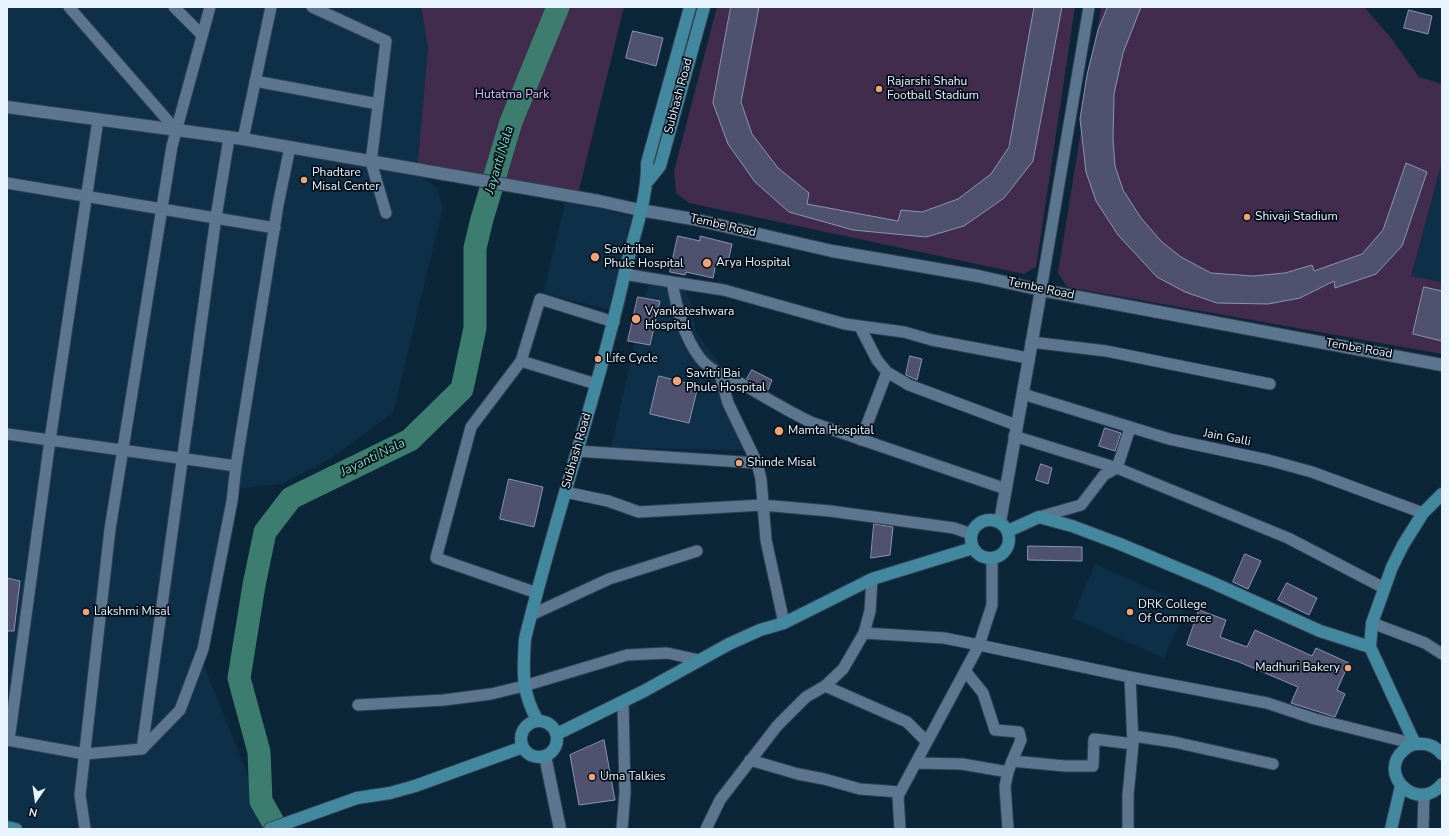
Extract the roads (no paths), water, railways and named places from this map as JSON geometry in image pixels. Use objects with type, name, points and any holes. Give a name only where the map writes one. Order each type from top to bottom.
[{"type":"main road","name":"Subhash Road","points":[[538,720],[530,706],[524,686],[523,667],[525,639],[565,492],[614,322],[624,274],[648,182],[647,163],[690,7]]},
{"type":"main road","name":"Subhash Road","points":[[648,182],[660,166],[704,7]]},
{"type":"main road","points":[[1415,744],[1370,647],[1372,623],[1384,588],[1403,545],[1423,513],[1442,494]]},
{"type":"main road","points":[[1004,527],[1038,517],[1072,526],[1120,544],[1211,582],[1320,631],[1370,647]]},
{"type":"main road","points":[[991,519],[1004,527],[1009,537],[1007,548],[1003,553],[992,558],[981,556],[971,544],[971,534],[976,525],[985,520],[991,519]]},
{"type":"main road","points":[[557,734],[623,701],[729,644],[760,630],[784,623],[872,579],[973,548]]},
{"type":"main road","points":[[538,720],[550,724],[557,734],[556,746],[553,751],[546,756],[532,756],[523,747],[521,735],[523,730],[527,725],[538,720]]},
{"type":"main road","points":[[1441,750],[1424,743],[1415,744],[1404,750],[1396,760],[1396,774],[1401,786],[1408,791],[1424,795],[1441,787]]},
{"type":"main road","points":[[270,829],[357,798],[390,793],[415,786],[523,747]]},
{"type":"main road","points":[[1390,828],[1401,786]]},
{"type":"main road","points":[[7,827],[16,829]]},
{"type":"street","points":[[69,7],[176,130]]},
{"type":"street","points":[[174,7],[202,35]]},
{"type":"street","points":[[85,829],[80,795],[110,529],[176,130],[210,7]]},
{"type":"street","points":[[243,139],[271,7]]},
{"type":"street","points":[[312,7],[386,41],[371,162],[386,213]]},
{"type":"street","points":[[1004,527],[1006,490],[1015,431],[1023,394],[1089,7]]},
{"type":"street","points":[[256,81],[378,104]]},
{"type":"street","name":"Tembe Road","points":[[7,107],[243,139],[599,201],[693,219],[832,251],[978,276],[1041,290],[1442,365]]},
{"type":"street","points":[[98,120],[50,440],[8,740],[85,754],[142,749],[180,710],[203,649],[232,501],[236,466],[275,228],[290,147]]},
{"type":"street","points":[[142,749],[216,217],[230,138]]},
{"type":"street","points":[[7,183],[275,228]]},
{"type":"street","points":[[624,274],[724,290],[845,324],[904,332],[932,340],[1028,358]]},
{"type":"street","points":[[672,282],[684,331],[690,343],[701,360],[720,374],[786,411],[814,423],[1006,490]]},
{"type":"street","points":[[537,593],[436,558],[471,427],[521,361],[540,299],[614,322]]},
{"type":"street","points":[[860,326],[877,360],[887,372],[909,385],[1015,431],[1117,468],[1288,538],[1384,588]]},
{"type":"street","points":[[1031,342],[1106,351],[1270,384]]},
{"type":"street","points":[[521,361],[596,384]]},
{"type":"street","points":[[861,440],[887,372]]},
{"type":"street","points":[[720,374],[728,403],[757,463],[761,479],[762,505],[770,564],[784,623]]},
{"type":"street","name":"Jain Galli","points":[[1023,394],[1169,439],[1268,460],[1312,472],[1423,513]]},
{"type":"street","points":[[1038,517],[1081,505],[1104,475],[1117,468],[1130,428]]},
{"type":"street","points":[[7,434],[236,466]]},
{"type":"street","points":[[577,451],[757,463]]},
{"type":"street","points":[[565,492],[608,501],[639,512],[762,505],[830,511],[954,528],[971,534]]},
{"type":"street","points":[[531,615],[609,579],[697,551]]},
{"type":"street","points":[[900,829],[898,796],[966,672],[979,645],[992,605],[992,558]]},
{"type":"street","points":[[706,829],[720,800],[750,760],[787,715],[806,697],[825,686],[843,669],[864,633],[870,611],[872,579]]},
{"type":"street","points":[[1372,623],[1425,643],[1442,654]]},
{"type":"street","points":[[864,633],[944,638],[1130,677],[1268,703],[1315,719],[1415,744]]},
{"type":"street","points":[[358,704],[444,700],[490,694],[524,686],[627,655],[667,653],[699,660]]},
{"type":"street","points":[[966,672],[983,693],[995,730],[1019,732],[1021,740],[1008,772],[1005,786],[1008,829]]},
{"type":"street","points":[[1128,829],[1128,795],[1133,740],[1130,677]]},
{"type":"street","points":[[825,686],[906,722],[927,742]]},
{"type":"street","points":[[622,829],[625,793],[623,701]]},
{"type":"street","points":[[1012,761],[1065,766],[1093,766],[1094,738],[1174,742],[1273,764]]},
{"type":"street","points":[[546,756],[560,829]]},
{"type":"street","points":[[750,760],[860,789],[900,792]]},
{"type":"street","points":[[916,763],[962,764],[1008,772]]},
{"type":"street","points":[[1423,829],[1424,795]]},
{"type":"waterway","name":"Jayanti Nala","points":[[277,829],[261,801],[259,752],[239,678],[254,585],[265,532],[291,498],[410,440],[462,389],[475,328],[475,248],[482,219],[511,122],[558,7]]},
{"type":"place","name":"Rajarshi Shahu Football Stadium","points":[[879,89]]},
{"type":"place","name":"Phadtare Misal Center","points":[[304,180]]},
{"type":"place","name":"Shivaji Stadium","points":[[1247,217]]},
{"type":"place","name":"Savitribai Phule Hospital","points":[[595,257]]},
{"type":"place","name":"Arya Hospital","points":[[707,263]]},
{"type":"place","name":"Vyankateshwara Hospital","points":[[636,319]]},
{"type":"place","name":"Life Cycle","points":[[598,359]]},
{"type":"place","name":"Savitri Bai Phule Hospital","points":[[677,381]]},
{"type":"place","name":"Mamta Hospital","points":[[779,431]]},
{"type":"place","name":"Shinde Misal","points":[[739,463]]},
{"type":"place","name":"Lakshmi Misal","points":[[86,612]]},
{"type":"place","name":"DRK College Of Commerce","points":[[1130,612]]},
{"type":"place","name":"Madhuri Bakery","points":[[1348,668]]},
{"type":"place","name":"Uma Talkies","points":[[592,777]]},
{"type":"park label","name":"Hutatma Park","points":[[512,95]]}]
